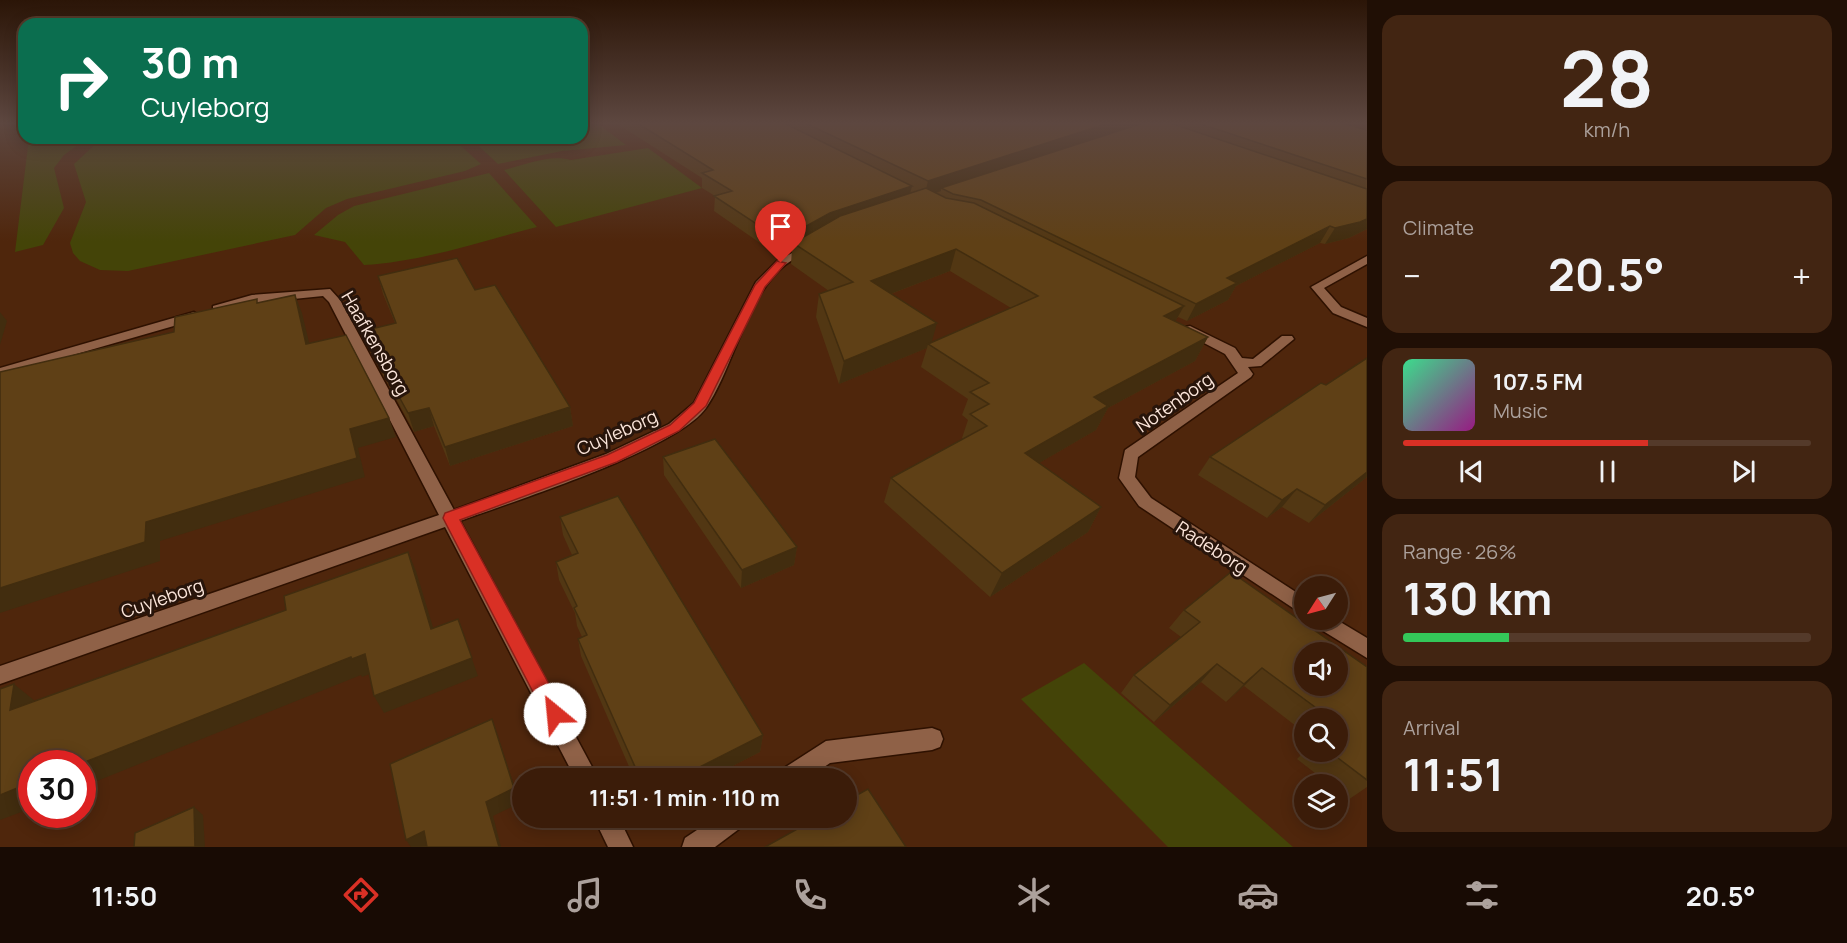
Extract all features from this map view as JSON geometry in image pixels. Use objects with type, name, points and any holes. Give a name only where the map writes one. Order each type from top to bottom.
[{"type":"street","name":"Cuyleborg","points":[[0,675],[451,518],[612,458],[674,428],[700,406],[760,285],[781,263],[822,239]]},
{"type":"street","points":[[1367,259],[1317,287],[1337,310],[1367,323]]},
{"type":"street","name":"Haafkensborg","points":[[0,372],[252,299],[326,292],[334,300],[451,518]]},
{"type":"street","name":"Notenborg","points":[[1127,478],[1131,454],[1246,374],[1230,351],[1179,325]]},
{"type":"street","points":[[1238,362],[1256,363],[1287,339]]},
{"type":"street","name":"Radeborg","points":[[1127,478],[1145,502],[1294,601]]},
{"type":"street","points":[[451,518],[582,768]]},
{"type":"street","points":[[1338,630],[1367,649]]},
{"type":"street","points":[[803,768],[826,752],[932,739]]},
{"type":"street","points":[[611,828],[621,847]]},
{"type":"street","points":[[694,847],[721,828]]},
{"type":"shaded area","points":[[26,163],[58,163],[54,168],[64,208],[43,245],[15,252]]},
{"type":"shaded area","points":[[529,163],[668,163],[702,188],[556,227],[504,170]]},
{"type":"shaded area","points":[[74,164],[481,164],[465,171],[347,199],[326,208],[295,235],[128,271],[100,270],[80,261],[73,253],[70,243],[86,202]]},
{"type":"shaded area","points":[[489,173],[537,227],[408,260],[364,265],[345,242],[314,235],[338,215],[354,206]]},
{"type":"shaded area","points":[[1084,663],[1293,847],[1168,847],[1021,699]]},
{"type":"building","points":[[701,163],[864,163],[912,186],[830,213],[781,240],[714,196],[732,191],[702,173],[713,170]]},
{"type":"building","points":[[889,163],[986,163],[928,181]]},
{"type":"building","points":[[1020,163],[1288,163],[1367,189],[1367,219],[1335,228],[1330,226],[1227,278],[1237,283],[1196,304],[981,200],[953,194],[941,188]]},
{"type":"building","points":[[1317,163],[1367,163],[1367,179]]},
{"type":"building","points":[[926,188],[946,198],[974,203],[1184,306],[1164,316],[1208,337],[1094,397],[1108,406],[1025,453],[1101,507],[1002,573],[891,478],[987,426],[970,414],[989,404],[970,392],[989,383],[928,344],[1038,296],[956,249],[871,281],[937,323],[844,361],[819,294],[853,282],[793,243],[840,216]]},
{"type":"building","points":[[457,258],[475,290],[495,285],[570,407],[445,447],[429,408],[408,413],[363,331],[396,323],[378,276]]},
{"type":"building","points":[[295,295],[306,344],[346,335],[389,418],[350,429],[357,458],[146,522],[145,542],[0,588],[0,372],[174,332],[175,317],[257,299],[257,303]]},
{"type":"building","points":[[1367,358],[1367,472],[1325,505],[1297,489],[1282,500],[1210,457],[1321,383],[1326,385]]},
{"type":"building","points":[[715,439],[797,547],[742,570],[663,457]]},
{"type":"building","points":[[618,496],[763,735],[698,768],[636,768],[578,639],[587,635],[574,608],[577,606],[556,562],[578,553],[560,517]]},
{"type":"building","points":[[408,552],[431,629],[458,619],[472,658],[374,696],[365,654],[352,659],[351,657],[96,758],[96,750],[18,750],[18,788],[0,795],[0,689],[14,684],[10,710],[286,610],[284,596]]},
{"type":"building","points":[[1231,572],[1294,616],[1294,630],[1314,630],[1331,642],[1294,642],[1294,692],[1262,668],[1244,684],[1217,664],[1170,705],[1134,675],[1200,622],[1184,610]]},
{"type":"building","points":[[1348,654],[1367,667],[1367,780],[1343,762],[1348,762],[1348,708],[1316,708],[1300,696],[1348,696]]},
{"type":"building","points":[[492,719],[512,782],[512,789],[486,802],[499,847],[427,847],[424,831],[406,840],[390,764]]},
{"type":"building","points":[[868,789],[906,847],[765,847],[799,828],[857,828],[857,795]]},
{"type":"building","points":[[194,807],[195,847],[134,847],[135,833]]},
{"type":"route","points":[[555,714],[451,518],[612,458],[674,428],[700,406],[760,285],[781,263]]}]
